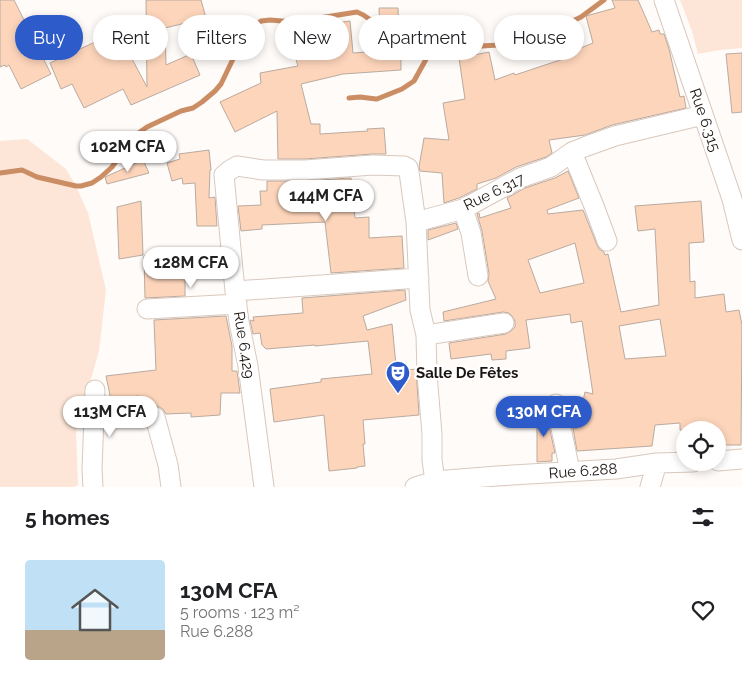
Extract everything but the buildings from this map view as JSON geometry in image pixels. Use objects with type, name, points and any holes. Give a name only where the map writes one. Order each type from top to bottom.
[{"type":"street","name":"Rue 6.315","points":[[664,0],[703,115],[737,198],[742,240]]},
{"type":"street","name":"Rue 6.317","points":[[416,222],[464,209],[520,178],[551,167],[572,152],[615,136],[703,115]]},
{"type":"street","points":[[572,152],[607,240]]},
{"type":"street","name":"Rue 6.429","points":[[264,487],[248,366],[236,298],[224,175],[237,166],[263,170],[305,170],[374,165],[404,166],[408,168],[409,172],[416,222]]},
{"type":"street","points":[[464,209],[471,234],[478,276]]},
{"type":"street","points":[[416,222],[420,310],[426,334],[432,460],[435,481]]},
{"type":"street","points":[[147,308],[419,278]]},
{"type":"street","points":[[426,334],[504,323]]},
{"type":"street","points":[[94,487],[92,469],[95,390]]},
{"type":"street","points":[[556,404],[570,471]]},
{"type":"street","points":[[155,417],[172,487]]},
{"type":"street","points":[[726,460],[742,459]]},
{"type":"street","name":"Rue 6.288","points":[[415,487],[435,481],[497,476],[544,480],[570,471],[616,469],[657,463],[676,462]]},
{"type":"street","points":[[650,487],[657,463]]},
{"type":"shaded area","points":[[680,0],[742,0],[742,48],[698,54],[692,31]]},
{"type":"shaded area","points":[[27,139],[66,169],[76,186],[88,213],[106,290],[99,351],[76,432],[78,485],[74,487],[0,487],[0,141]]},
{"type":"waterway","points":[[484,46],[517,43],[538,38],[581,17],[604,0]]},
{"type":"waterway","points":[[0,173],[22,170],[37,177],[76,186],[92,183],[112,167],[133,137],[147,127],[181,111],[193,108],[215,91],[221,84],[233,59],[256,25],[261,21],[294,22],[357,12],[363,15]]},
{"type":"waterway","points":[[377,99],[402,89],[414,81],[426,60]]},
{"type":"waterway","points":[[349,98],[376,99]]},
{"type":"place","name":"Salle De Fêtes","points":[[398,394]]}]
